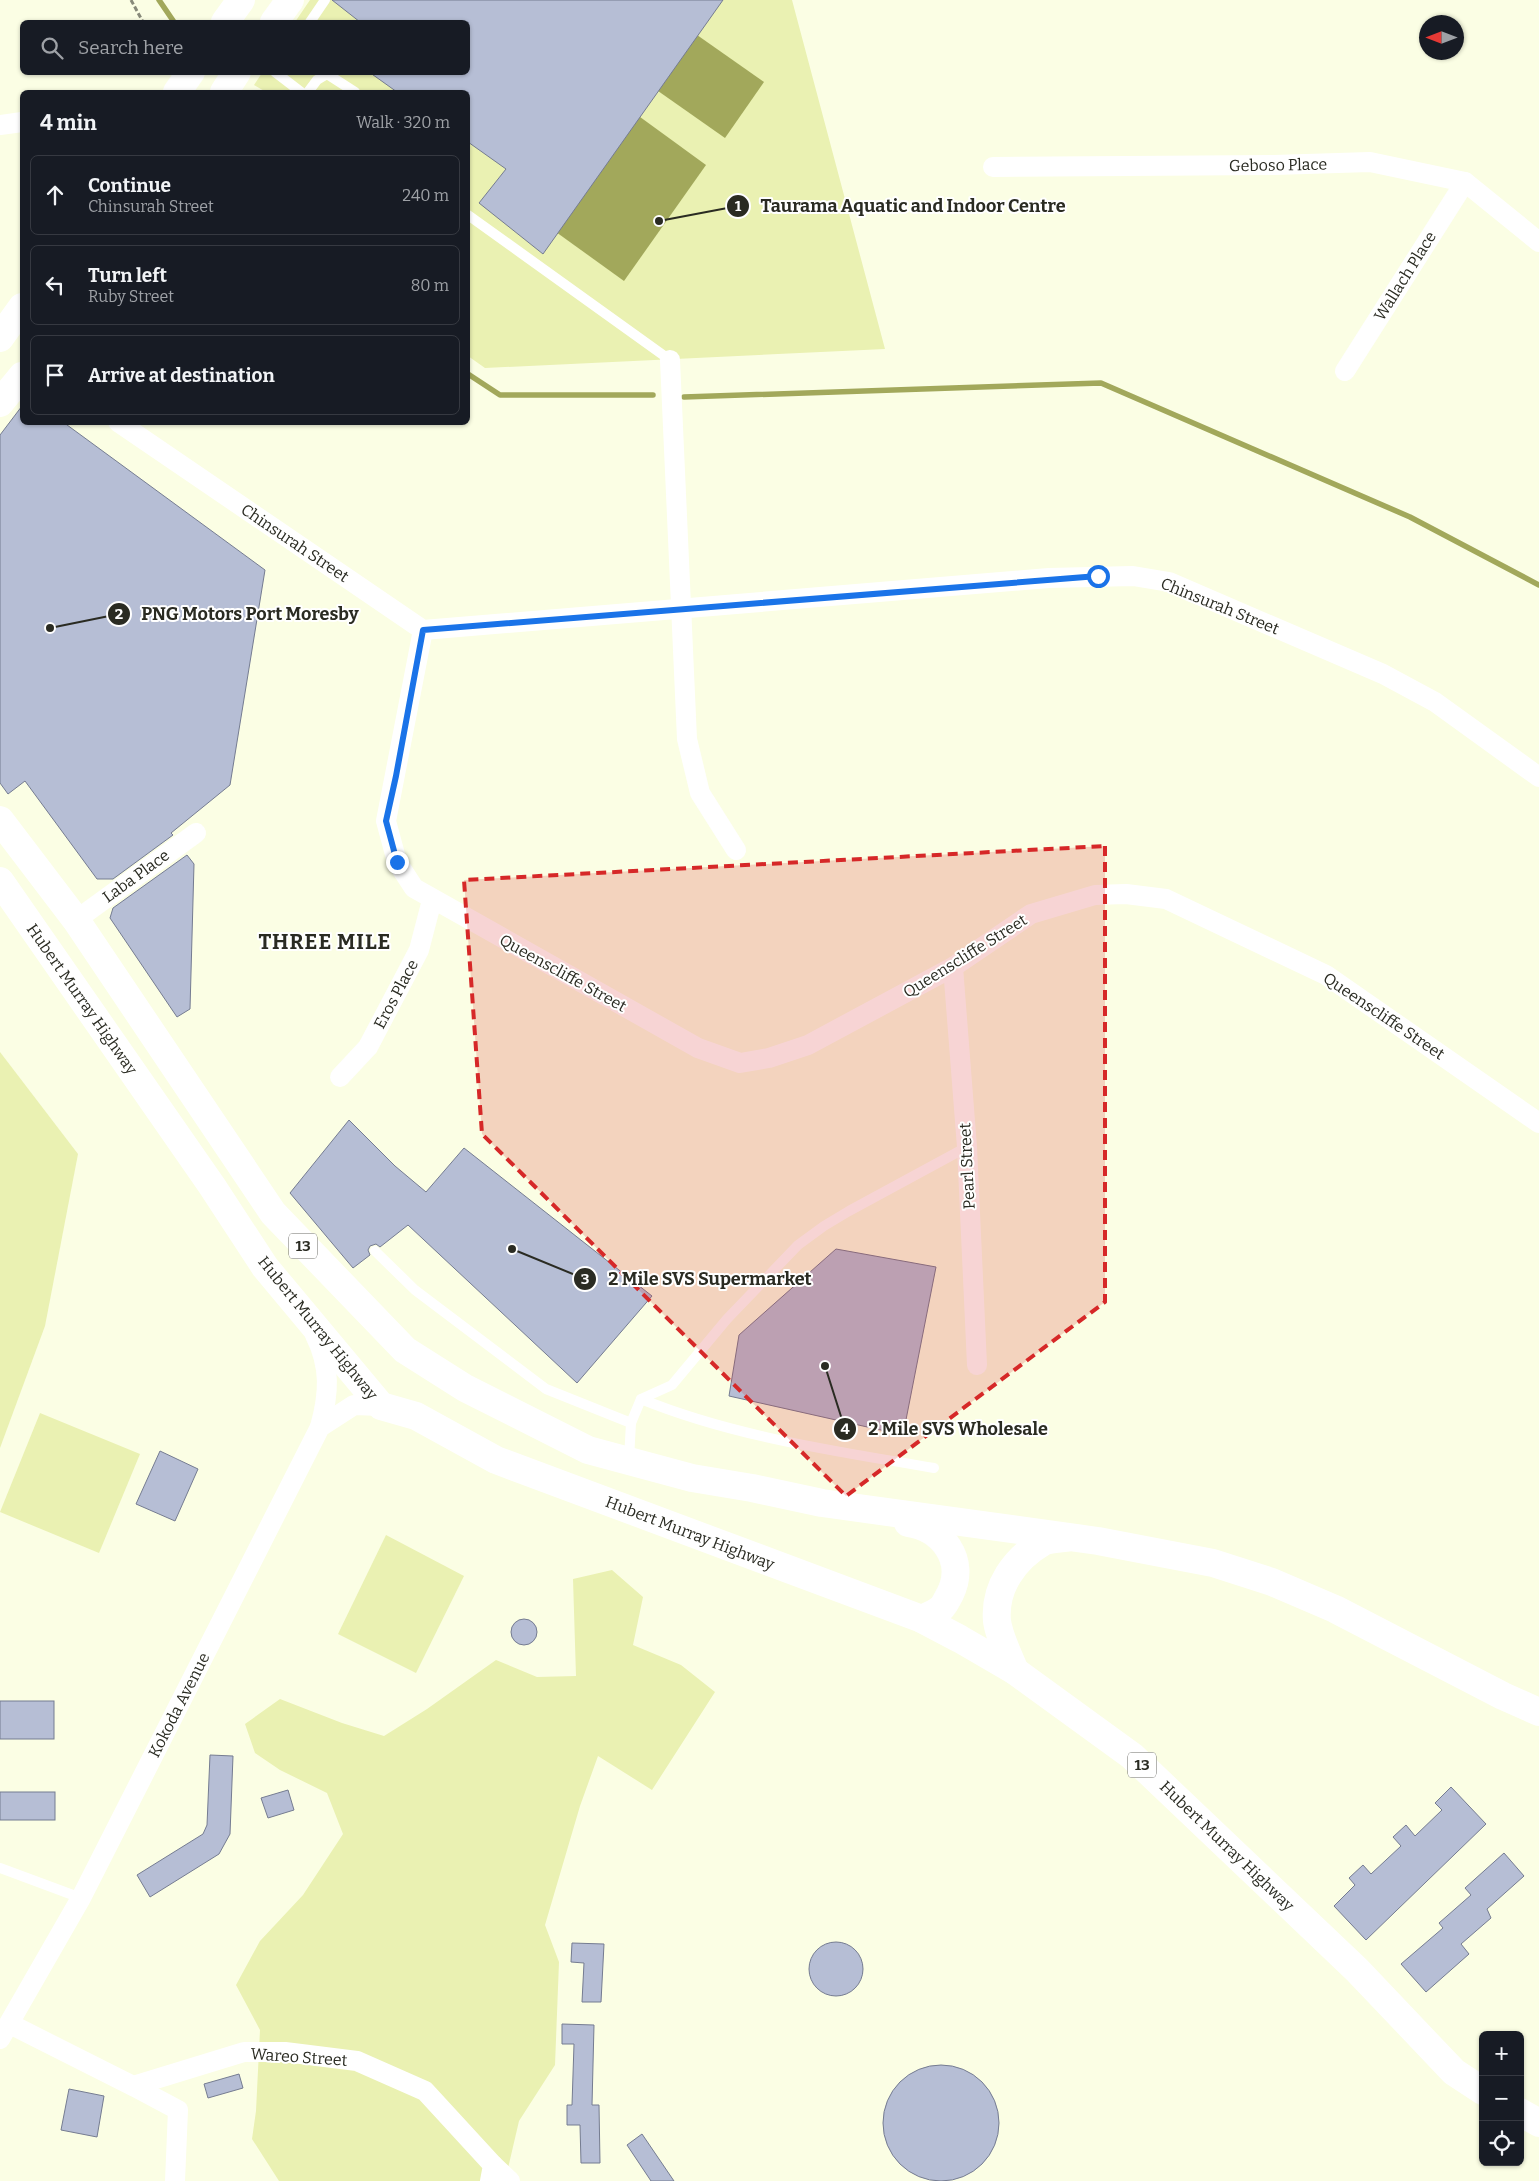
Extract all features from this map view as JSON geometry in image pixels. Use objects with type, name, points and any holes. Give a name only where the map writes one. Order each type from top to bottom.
[{"type":"main road","points":[[226,20],[241,0]]},
{"type":"main road","points":[[275,20],[290,0]]},
{"type":"main road","points":[[179,90],[189,75]]},
{"type":"main road","points":[[225,90],[235,75]]},
{"type":"main road","points":[[0,338],[20,310]]},
{"type":"main road","points":[[0,403],[20,378]]},
{"type":"main road","name":"13","points":[[0,820],[76,920],[273,1213],[405,1350],[465,1388],[588,1450],[692,1478],[822,1503],[1069,1537],[1213,1563],[1272,1582],[1335,1609],[1503,1696],[1539,1712]]},
{"type":"main road","name":"Hubert Murray Highway","points":[[0,881],[212,1186],[265,1267],[381,1406],[416,1416],[496,1460],[922,1619],[1015,1671],[1132,1756],[1357,1970],[1454,2072],[1479,2088]]},
{"type":"main road","points":[[822,1503],[849,1515],[919,1525],[937,1535],[952,1551],[955,1572],[953,1588],[940,1610],[922,1619]]},
{"type":"main road","points":[[1015,1671],[997,1622],[997,1599],[1007,1575],[1019,1561],[1044,1542],[1069,1537]]},
{"type":"main road","points":[[1524,2114],[1539,2123]]},
{"type":"street","points":[[0,126],[20,122]]},
{"type":"street","name":"Geboso Place","points":[[993,167],[1274,165],[1370,162],[1465,182],[1539,242]]},
{"type":"street","name":"Wallach Place","points":[[1345,371],[1465,182]]},
{"type":"street","points":[[670,360],[687,739],[700,794],[736,850]]},
{"type":"street","name":"Chinsurah Street","points":[[122,425],[423,630],[1048,578],[1134,576],[1169,582],[1383,674],[1434,702],[1539,777]]},
{"type":"street","name":"Queenscliffe Street","points":[[423,630],[386,821],[397,862],[414,888],[432,900],[690,1043],[740,1063],[769,1058],[808,1045],[952,967],[1031,914],[1095,896],[1126,894],[1166,899],[1326,975],[1539,1123]]},
{"type":"street","name":"Laba Place","points":[[76,920],[196,833]]},
{"type":"street","name":"Eros Place","points":[[340,1077],[368,1047],[419,950],[432,900]]},
{"type":"street","name":"Pearl Street","points":[[952,967],[966,1147],[977,1366]]},
{"type":"street","name":"Kokoda Avenue","points":[[5,2031],[81,1898],[320,1427],[328,1398],[326,1368],[320,1345],[306,1317]]},
{"type":"street","points":[[320,1427],[354,1405],[381,1406]]},
{"type":"street","points":[[5,2031],[133,2086],[178,2110],[175,2181]]},
{"type":"street","name":"Wareo Street","points":[[133,2086],[244,2052],[286,2052],[357,2061],[425,2091],[491,2173],[510,2181]]},
{"type":"lane","points":[[311,20],[325,0]]},
{"type":"lane","points":[[279,75],[298,90]]},
{"type":"lane","points":[[310,90],[317,80],[324,75]]},
{"type":"lane","points":[[328,75],[352,90]]},
{"type":"lane","points":[[470,216],[670,360]]},
{"type":"lane","points":[[629,1462],[631,1423],[641,1399],[672,1385],[727,1319],[798,1245],[840,1216],[966,1147]]},
{"type":"lane","points":[[375,1251],[415,1290],[546,1389],[631,1423]]},
{"type":"lane","points":[[641,1399],[681,1415],[813,1447],[934,1468]]},
{"type":"lane","points":[[0,1868],[81,1898]]},
{"type":"path","points":[[131,0],[142,20]]},
{"type":"highlighted area","points":[[1105,846],[1105,1302],[846,1496],[482,1134],[464,880]]},
{"type":"shaded area","points":[[310,0],[792,0],[885,349],[485,368],[470,357],[470,90],[263,90],[254,85],[261,75],[470,75],[470,20],[296,20]]},
{"type":"shaded area","points":[[670,16],[764,82],[725,138],[631,72]]},
{"type":"shaded area","points":[[614,98],[706,165],[624,281],[531,214]]},
{"type":"shaded area","points":[[0,1052],[78,1154],[45,1326],[0,1448]]},
{"type":"shaded area","points":[[40,1413],[140,1454],[99,1553],[0,1512]]},
{"type":"shaded area","points":[[386,1535],[464,1576],[416,1673],[338,1634]]},
{"type":"shaded area","points":[[612,1570],[643,1597],[633,1645],[681,1665],[715,1692],[652,1790],[598,1756],[580,1806],[545,1925],[559,1962],[555,2065],[519,2121],[505,2181],[279,2181],[252,2139],[256,2111],[260,2030],[236,1985],[260,1941],[303,1895],[343,1834],[327,1793],[280,1770],[255,1753],[245,1724],[280,1699],[342,1723],[384,1736],[427,1709],[496,1660],[537,1677],[576,1676],[573,1579]]},
{"type":"building","points":[[332,0],[723,0],[543,254],[479,203],[506,169],[470,143],[470,90],[394,90],[373,75],[470,75],[470,20],[357,20]]},
{"type":"building","points":[[20,409],[20,425],[67,425],[265,570],[230,785],[171,833],[173,835],[113,879],[97,879],[25,781],[8,794],[0,783],[0,435]]},
{"type":"building","points":[[187,855],[194,864],[190,1009],[177,1017],[110,918],[113,908]]},
{"type":"building","points":[[349,1120],[395,1166],[426,1192],[464,1148],[652,1296],[577,1383],[408,1225],[380,1247],[376,1244],[370,1246],[368,1250],[370,1255],[353,1268],[290,1193]]},
{"type":"building","points":[[836,1249],[936,1267],[903,1435],[729,1396],[739,1335]]},
{"type":"building","points":[[160,1451],[198,1469],[175,1521],[136,1504]]},
{"type":"building","points":[[524,1619],[533,1623],[537,1632],[533,1641],[524,1645],[515,1641],[511,1632],[515,1623]]},
{"type":"building","points":[[0,1701],[54,1701],[54,1739],[0,1739]]},
{"type":"building","points":[[210,1755],[233,1756],[230,1834],[219,1854],[150,1897],[137,1875],[203,1834],[207,1825]]},
{"type":"building","points":[[1451,1787],[1486,1824],[1366,1940],[1334,1906],[1355,1885],[1349,1878],[1363,1865],[1371,1874],[1401,1846],[1393,1837],[1406,1825],[1415,1836],[1442,1810],[1435,1803]]},
{"type":"building","points":[[288,1790],[294,1810],[268,1818],[261,1798]]},
{"type":"building","points":[[0,1792],[55,1792],[55,1820],[0,1820]]},
{"type":"building","points":[[1504,1853],[1524,1876],[1487,1909],[1491,1918],[1461,1944],[1469,1954],[1426,1992],[1401,1964],[1443,1928],[1439,1923],[1471,1895],[1465,1888]]},
{"type":"building","points":[[836,1942],[846,1944],[855,1950],[861,1959],[863,1969],[861,1979],[855,1988],[846,1994],[836,1996],[826,1994],[817,1988],[811,1979],[809,1969],[811,1959],[817,1950],[826,1944]]},
{"type":"building","points":[[572,1943],[604,1944],[601,2002],[582,2002],[584,1963],[571,1962]]},
{"type":"building","points":[[562,2024],[594,2025],[592,2105],[599,2105],[600,2163],[581,2163],[580,2125],[567,2125],[567,2105],[572,2105],[574,2044],[562,2044]]},
{"type":"building","points":[[941,2065],[963,2070],[982,2082],[994,2101],[999,2123],[994,2145],[982,2164],[963,2176],[941,2181],[919,2176],[900,2164],[888,2145],[883,2123],[888,2101],[900,2082],[919,2070]]},
{"type":"building","points":[[239,2074],[243,2088],[208,2098],[204,2084]]},
{"type":"building","points":[[69,2089],[104,2096],[97,2137],[61,2130]]},
{"type":"building","points":[[642,2134],[674,2181],[651,2181],[627,2145]]},
{"type":"waterway","points":[[159,0],[173,20]]},
{"type":"waterway","points":[[470,375],[500,395],[653,395]]},
{"type":"waterway","points":[[684,397],[1101,383],[1410,517],[1539,585]]},
{"type":"place","name":"Taurama Aquatic and Indoor Centre","points":[[659,221]]},
{"type":"place","name":"PNG Motors Port Moresby","points":[[50,628]]},
{"type":"place","name":"2 Mile SVS Supermarket","points":[[512,1249]]},
{"type":"place","name":"2 Mile SVS Wholesale","points":[[825,1366]]},
{"type":"district","name":"THREE MILE","points":[[325,942]]},
{"type":"route","points":[[397,862],[386,821],[423,630],[1048,578],[1098,576]]}]
